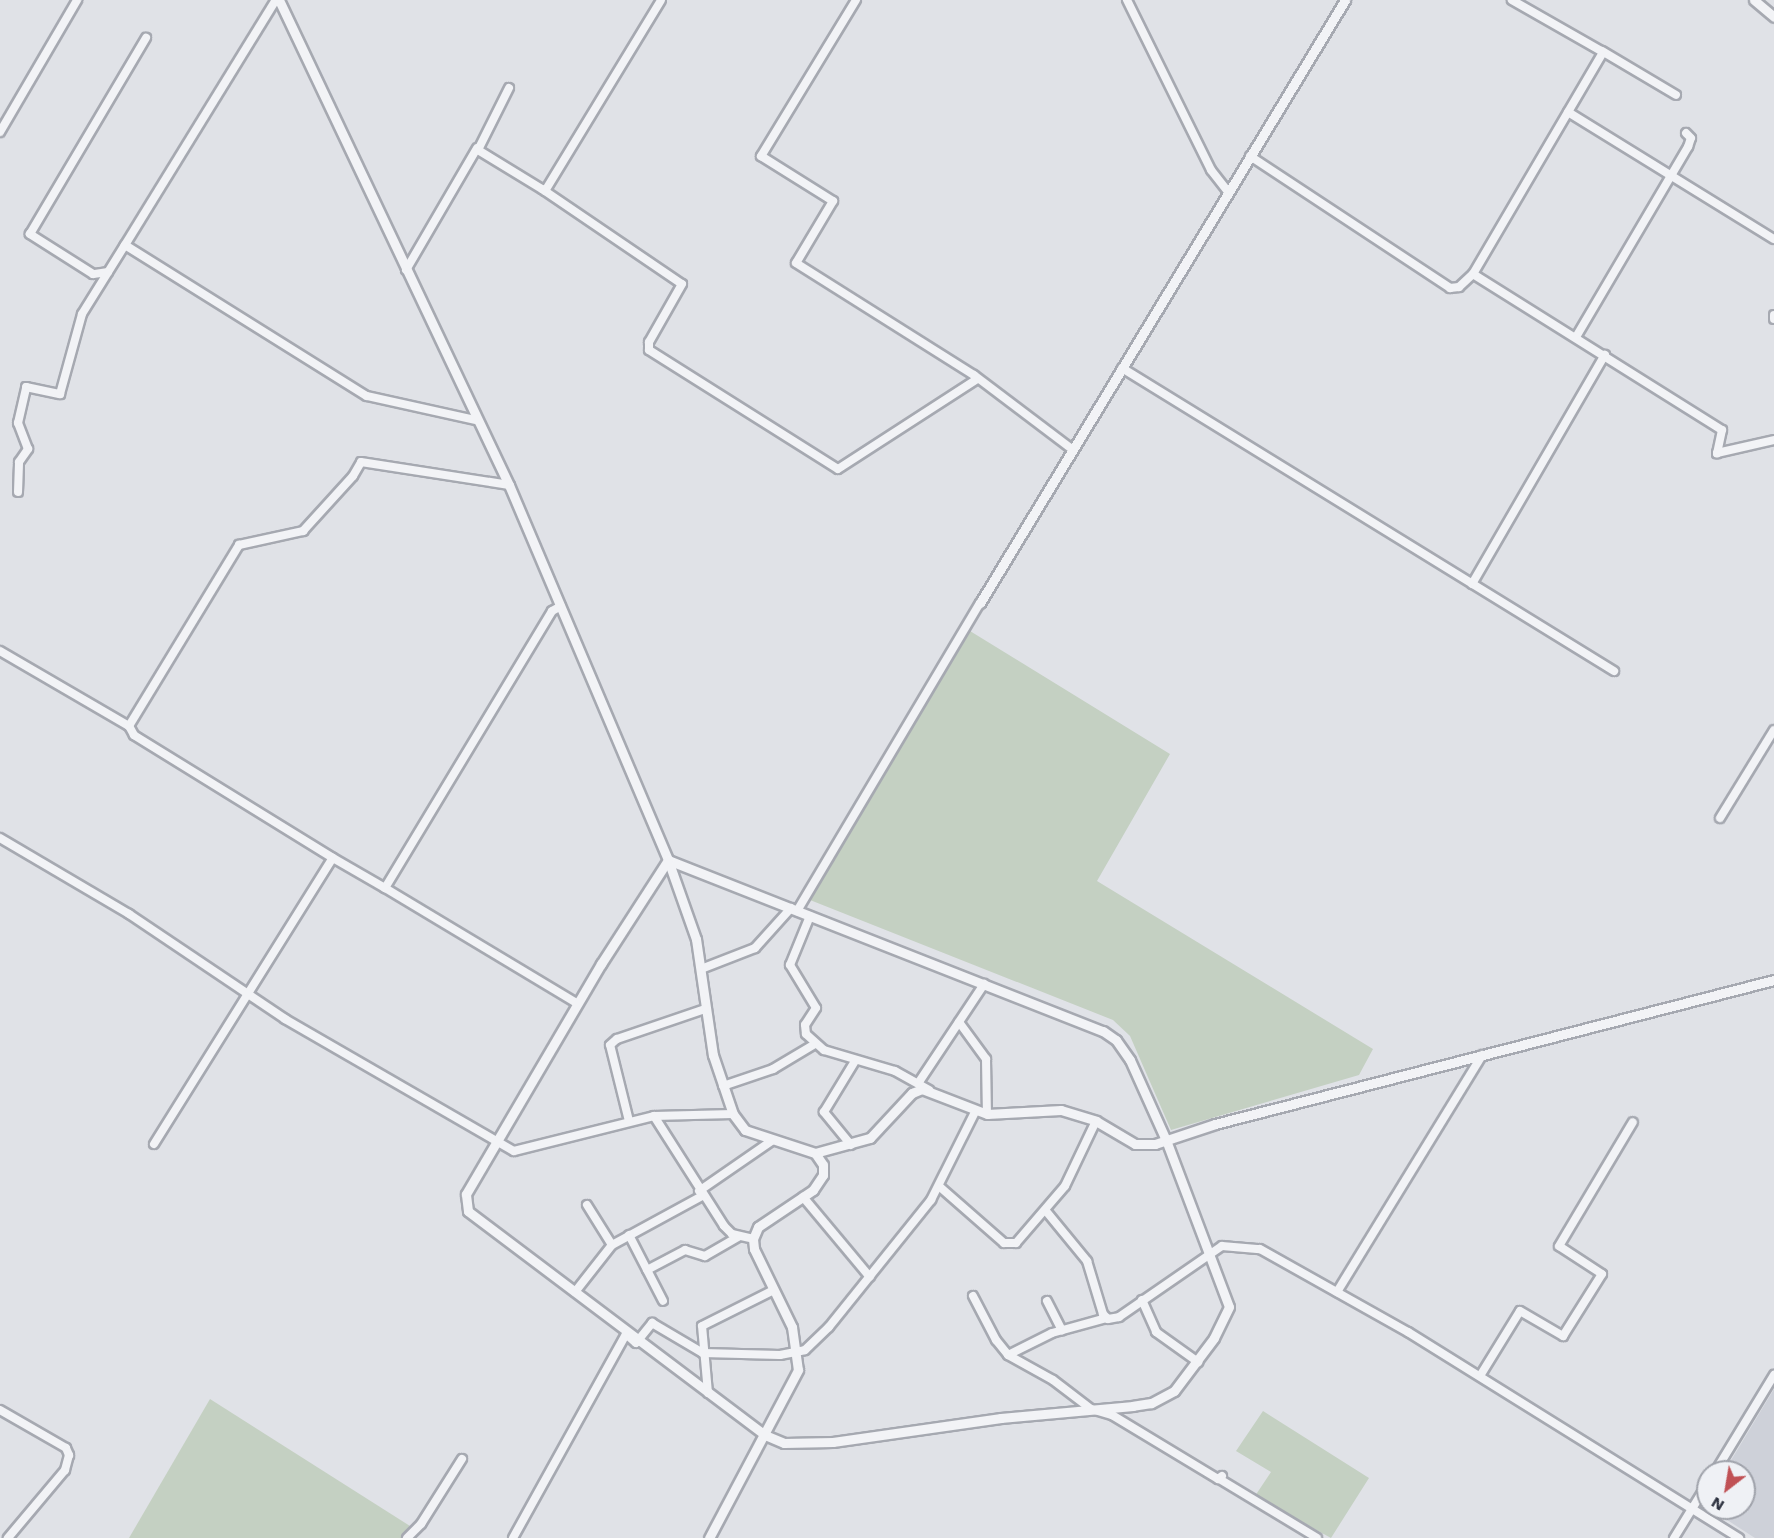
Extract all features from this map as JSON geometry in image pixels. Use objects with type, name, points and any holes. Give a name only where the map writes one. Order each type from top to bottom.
[{"type":"street","points":[[0,132],[77,0]]},
{"type":"street","points":[[18,492],[19,462],[28,449],[18,423],[26,387],[60,394],[82,314],[277,0]]},
{"type":"street","points":[[277,0],[509,485],[668,860],[692,923],[701,969],[705,1009],[723,1086],[733,1114],[745,1130],[815,1153],[851,1145],[880,1131],[912,1093],[929,1090]]},
{"type":"street","points":[[545,191],[661,0]]},
{"type":"street","points":[[856,0],[762,156],[833,201],[796,262],[977,379],[1072,449]]},
{"type":"street","points":[[1127,0],[1211,170],[1228,192]]},
{"type":"street","points":[[701,969],[755,948],[794,909],[1345,0]]},
{"type":"street","points":[[1512,0],[1676,95]]},
{"type":"street","points":[[1754,0],[1774,17]]},
{"type":"street","points":[[108,272],[93,274],[30,234],[146,38]]},
{"type":"street","points":[[1250,156],[1450,288],[1459,288],[1473,274],[1602,51]]},
{"type":"street","points":[[406,270],[510,88]]},
{"type":"street","points":[[1568,112],[1774,239]]},
{"type":"street","points":[[1576,337],[1688,147],[1691,138],[1686,133]]},
{"type":"street","points":[[477,148],[682,284],[649,342],[650,350],[838,469],[977,379]]},
{"type":"street","points":[[124,245],[367,396],[476,420]]},
{"type":"street","points":[[1473,274],[1722,430],[1716,453],[1774,440]]},
{"type":"street","points":[[1472,584],[1605,355]]},
{"type":"street","points":[[1122,368],[1614,671]]},
{"type":"street","points":[[129,726],[239,545],[303,531],[353,476],[361,462],[509,485]]},
{"type":"street","points":[[385,888],[552,611],[561,606]]},
{"type":"street","points":[[0,651],[129,726],[134,735],[333,858],[578,1004]]},
{"type":"street","points":[[1720,819],[1774,730]]},
{"type":"street","points":[[0,838],[129,915],[246,994],[498,1142],[521,1152],[654,1116],[733,1114]]},
{"type":"street","points":[[154,1144],[333,858]]},
{"type":"street","points":[[668,860],[1103,1031],[1116,1040],[1130,1059],[1166,1140],[1229,1307],[1198,1362],[1164,1398],[1142,1405],[1091,1409],[805,1444],[765,1435],[575,1293],[465,1206],[466,1194],[578,1004],[668,860]]},
{"type":"street","points":[[810,916],[790,969],[816,1008],[804,1029],[815,1044],[855,1061],[895,1071],[975,1112],[987,1114],[1061,1110],[1096,1121],[1140,1146],[1482,1054],[1774,980]]},
{"type":"street","points":[[919,1082],[984,984]]},
{"type":"street","points":[[629,1121],[609,1050],[613,1041],[705,1009]]},
{"type":"street","points":[[959,1022],[986,1059],[987,1114]]},
{"type":"street","points":[[723,1086],[773,1069],[815,1044]]},
{"type":"street","points":[[1337,1292],[1482,1054]]},
{"type":"street","points":[[851,1145],[824,1112],[855,1061]]},
{"type":"street","points":[[638,1340],[646,1326],[654,1324],[702,1353],[798,1353],[829,1328],[940,1187],[975,1112]]},
{"type":"street","points":[[654,1116],[700,1193],[724,1226],[739,1236],[753,1239]]},
{"type":"street","points":[[940,1187],[1008,1244],[1021,1240],[1065,1186],[1096,1121]]},
{"type":"street","points":[[1479,1376],[1520,1311],[1563,1336],[1602,1274],[1559,1246],[1633,1122]]},
{"type":"street","points":[[575,1293],[612,1245],[700,1193],[773,1140]]},
{"type":"street","points":[[709,1538],[797,1375],[798,1353],[774,1290],[754,1249],[753,1239],[758,1227],[802,1197],[823,1175],[823,1165],[815,1153]]},
{"type":"street","points":[[802,1197],[870,1276]]},
{"type":"street","points":[[587,1204],[612,1245]]},
{"type":"street","points":[[1046,1211],[1088,1261],[1106,1318]]},
{"type":"street","points":[[629,1235],[663,1301]]},
{"type":"street","points":[[647,1270],[685,1250],[705,1256],[739,1236]]},
{"type":"street","points":[[1008,1355],[1062,1330],[1106,1318],[1119,1317],[1208,1252],[1221,1246],[1260,1249],[1479,1376],[1739,1538]]},
{"type":"street","points":[[708,1392],[700,1329],[705,1322],[774,1290]]},
{"type":"street","points":[[973,1296],[996,1340],[1008,1355],[1053,1380],[1091,1409],[1112,1415],[1221,1478],[1317,1538]]},
{"type":"street","points":[[1142,1300],[1156,1332],[1198,1362]]},
{"type":"street","points":[[1047,1301],[1062,1330]]},
{"type":"street","points":[[513,1538],[626,1334],[636,1342],[638,1340]]},
{"type":"street","points":[[1722,1460],[1774,1375]]},
{"type":"street","points":[[0,1410],[66,1448],[69,1455],[65,1470],[7,1538],[0,1534]]},
{"type":"street","points":[[407,1538],[421,1524],[462,1459]]},
{"type":"street","points":[[1674,1538],[1696,1502]]},
{"type":"shaded area","points":[[1774,1389],[1774,1538],[1755,1538],[1727,1520],[1756,1520],[1756,1460],[1731,1460]]},
{"type":"green space","points":[[970,631],[1170,754],[1097,881],[1373,1049],[1359,1075],[1171,1130],[1130,1036],[1113,1020],[810,900]]},
{"type":"green space","points":[[210,1399],[410,1526],[402,1538],[129,1538]]},
{"type":"green space","points":[[1263,1411],[1369,1478],[1331,1538],[1255,1496],[1271,1472],[1236,1451]]}]
